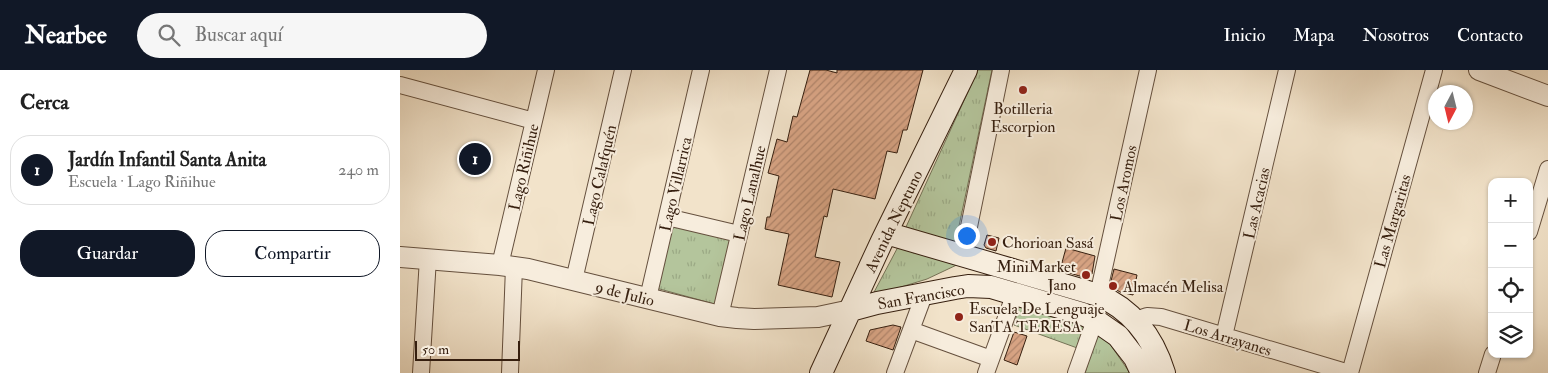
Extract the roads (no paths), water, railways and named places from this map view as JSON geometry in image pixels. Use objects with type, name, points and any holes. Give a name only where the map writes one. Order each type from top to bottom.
[{"type":"main road","name":"Avenida Neptuno","points":[[821,373],[886,233],[966,70]]},
{"type":"main road","name":"San Francisco","points":[[886,233],[1098,295],[1118,305],[1135,320],[1150,339],[1164,373]]},
{"type":"main road","name":"San Francisco","points":[[851,310],[877,303],[968,286],[991,287],[1067,309],[1095,320],[1118,336],[1127,346],[1142,373]]},
{"type":"street","name":"Lago Riñihue","points":[[510,373],[508,266],[534,121],[546,70]]},
{"type":"street","name":"Lago Calafquén","points":[[574,280],[623,70]]},
{"type":"street","name":"Lago Villarrica","points":[[648,298],[701,70]]},
{"type":"street","name":"Lago Lanalhue","points":[[720,316],[778,70]]},
{"type":"street","points":[[963,256],[1001,70]]},
{"type":"street","name":"Los Aromos","points":[[1098,295],[1148,70]]},
{"type":"street","name":"Las Acacias","points":[[1224,336],[1287,70]]},
{"type":"street","name":"Las Margaritas","points":[[1349,373],[1434,70]]},
{"type":"street","points":[[1479,70],[1548,96]]},
{"type":"street","points":[[400,85],[534,121]]},
{"type":"street","points":[[1532,223],[1548,170]]},
{"type":"street","points":[[667,217],[739,234]]},
{"type":"street","name":"9 de Julio","points":[[400,256],[508,266],[574,280],[720,316],[754,319],[818,317],[851,310]]},
{"type":"street","points":[[421,373],[428,258]]},
{"type":"street","points":[[988,366],[1015,293]]},
{"type":"street","points":[[895,373],[924,295]]},
{"type":"street","name":"Los Arrayanes","points":[[1135,320],[1147,316],[1161,317],[1349,373]]},
{"type":"street","points":[[1076,373],[1095,320]]},
{"type":"street","name":"San Francisco","points":[[911,330],[988,366]]},
{"type":"street","points":[[1487,373],[1492,358]]},
{"type":"place","name":"Botilleria Escorpion","points":[[1023,90]]},
{"type":"place","name":"Jardín Infantil Santa Anita","points":[[475,159]]},
{"type":"place","name":"Chorioan Sasá","points":[[992,242]]},
{"type":"place","name":"MiniMarket Jano","points":[[1086,275]]},
{"type":"place","name":"Almacén Melisa","points":[[1113,286]]},
{"type":"place","name":"Escuela De Lenguaje SanTA TERESA","points":[[959,317]]}]
